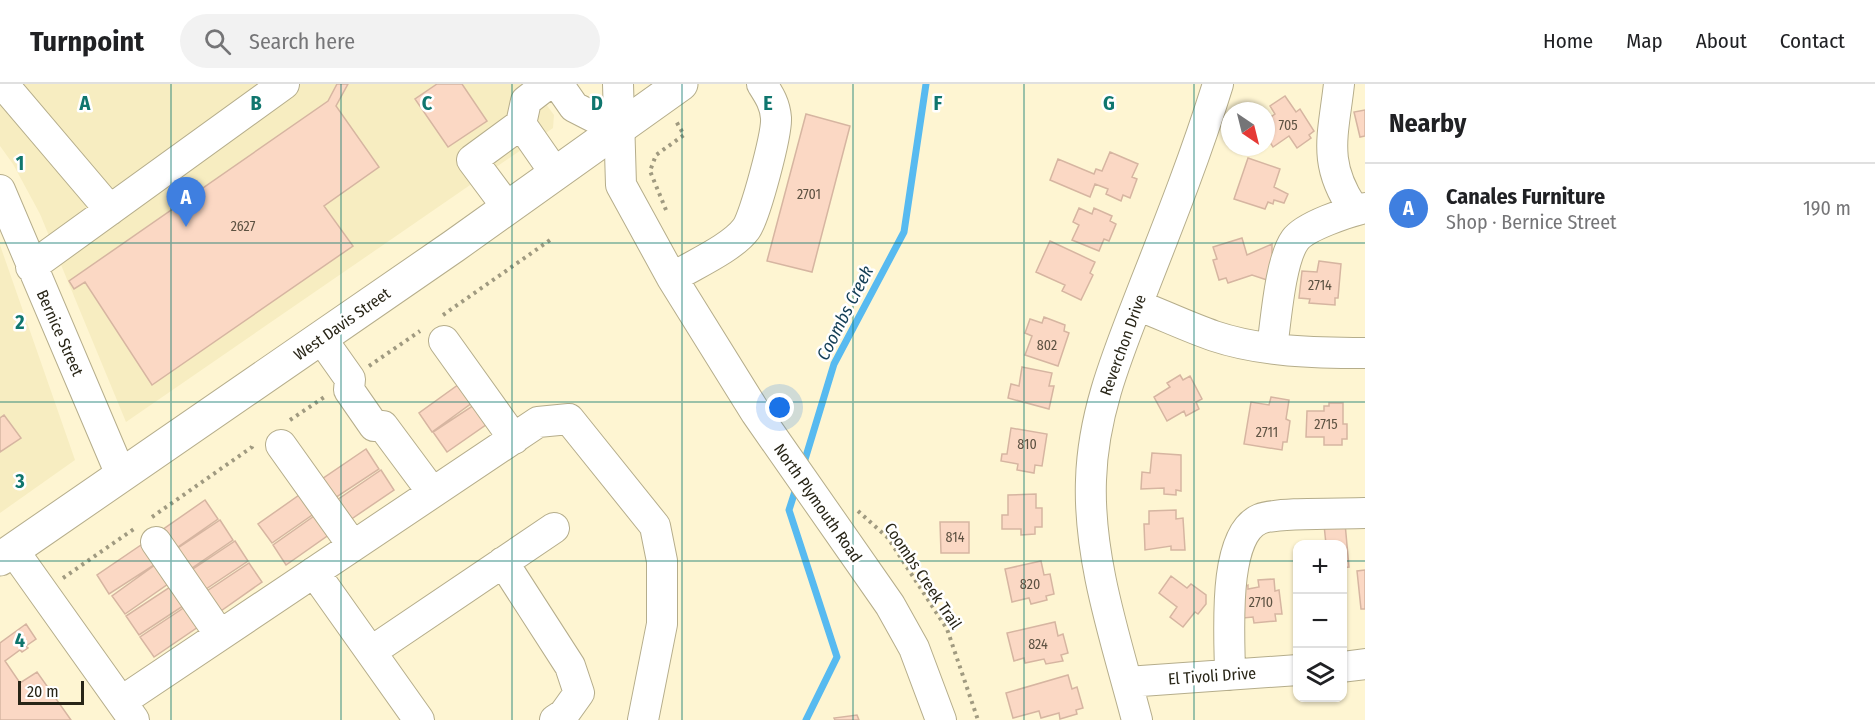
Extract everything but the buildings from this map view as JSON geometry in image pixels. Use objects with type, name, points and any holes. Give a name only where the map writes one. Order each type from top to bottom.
[{"type":"main road","name":"West Davis Street","points":[[7,554],[321,338],[681,84]]},
{"type":"street","points":[[3,84],[110,210]]},
{"type":"street","points":[[31,267],[284,84]]},
{"type":"street","points":[[548,84],[526,101],[522,124],[555,173]]},
{"type":"street","points":[[558,84],[574,107],[617,129]]},
{"type":"street","name":"North Plymouth Road","points":[[618,84],[617,129],[621,185],[672,278],[756,413],[836,508],[914,648],[941,720]]},
{"type":"street","points":[[672,278],[721,248],[747,228],[774,139],[776,118],[774,103],[762,84]]},
{"type":"street","name":"Reverchon Drive","points":[[1137,720],[1105,594],[1096,545],[1091,481],[1097,422],[1112,367],[1197,150],[1218,84]]},
{"type":"street","points":[[1272,348],[1286,261],[1295,239],[1316,226],[1359,209],[1334,173],[1332,153],[1339,84]]},
{"type":"street","points":[[507,207],[472,160],[522,124]]},
{"type":"street","name":"Bernice Street","points":[[0,190],[121,475]]},
{"type":"street","points":[[1137,305],[1216,336],[1272,348],[1316,353],[1365,353]]},
{"type":"street","points":[[435,329],[514,439]]},
{"type":"street","points":[[321,338],[349,381],[348,390],[354,399],[374,426],[383,426],[432,492]]},
{"type":"street","points":[[7,554],[128,710],[150,682],[538,422],[569,419],[655,526],[662,561],[662,624],[643,720]]},
{"type":"street","points":[[276,434],[353,546]]},
{"type":"street","points":[[1230,675],[1229,596],[1240,539],[1246,529],[1263,518],[1365,513]]},
{"type":"street","points":[[372,651],[554,528]]},
{"type":"street","points":[[147,529],[220,635]]},
{"type":"street","points":[[503,562],[570,666],[579,693],[564,714],[555,720]]},
{"type":"street","points":[[314,572],[419,720]]},
{"type":"street","points":[[1347,666],[1365,664]]},
{"type":"street","name":"El Tivoli Drive","points":[[1127,682],[1293,670]]},
{"type":"path","points":[[60,580],[147,529],[252,447],[254,441],[276,434],[292,420],[349,381],[435,329],[553,238]]},
{"type":"path","name":"Coombs Creek Trail","points":[[836,508],[874,523],[888,538],[947,629],[978,720]]},
{"type":"shaded area","points":[[0,84],[531,84],[554,115],[553,128],[126,422],[40,214],[13,164],[0,146]]},
{"type":"shaded area","points":[[0,245],[75,460],[0,513]]},
{"type":"waterway","name":"Coombs Creek","points":[[803,466],[834,364],[904,232],[926,84]]},
{"type":"waterway","name":"Coombs Creek","points":[[797,485],[789,510],[837,657],[806,720]]},
{"type":"place","name":"Canales Furniture","points":[[186,227]]}]
